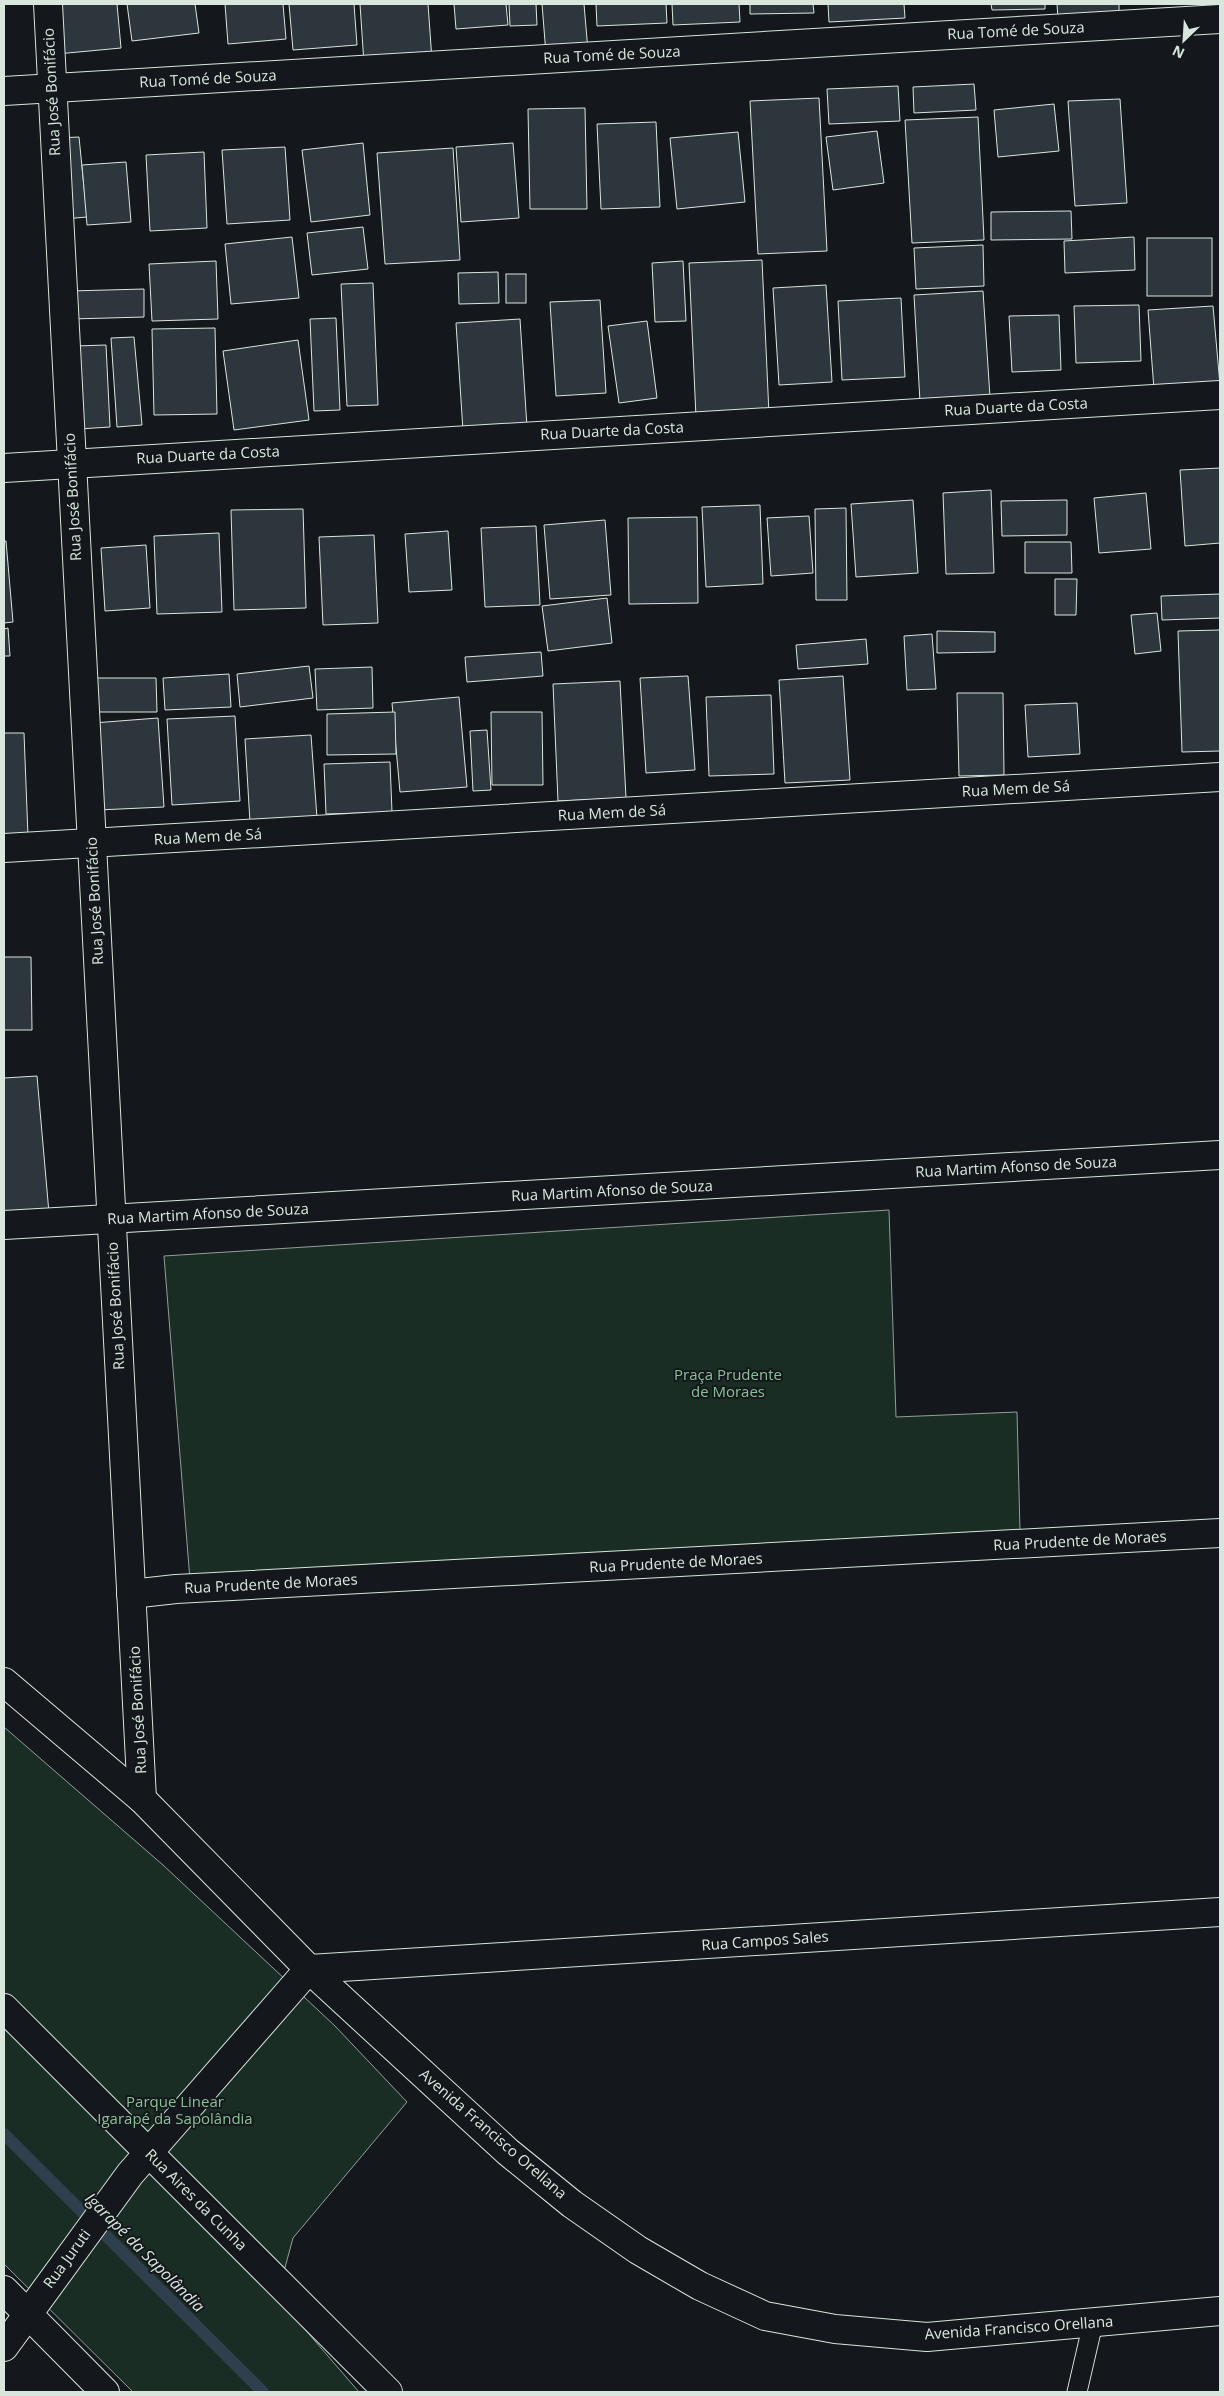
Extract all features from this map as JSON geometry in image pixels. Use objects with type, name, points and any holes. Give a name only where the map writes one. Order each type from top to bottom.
[{"type":"street","name":"Rua José Bonifácio","points":[[48,4],[142,1799]]},
{"type":"street","name":"Rua Tomé de Souza","points":[[4,91],[1220,19]]},
{"type":"street","name":"Rua Duarte da Costa","points":[[4,468],[1220,395]]},
{"type":"street","name":"Rua Mem de Sá","points":[[4,848],[1220,776]]},
{"type":"street","name":"Rua Martim Afonso de Souza","points":[[4,1225],[1220,1155]]},
{"type":"street","name":"Rua Prudente de Moraes","points":[[132,1594],[196,1588],[1220,1533]]},
{"type":"street","name":"Avenida Francisco Orellana","points":[[4,1682],[142,1799],[309,1969],[508,2152],[572,2204],[638,2250],[700,2286],[765,2316],[835,2329],[927,2337],[1093,2324],[1220,2311]]},
{"type":"street","name":"Rua Campos Sales","points":[[309,1969],[1220,1912]]},
{"type":"street","name":"Rua Juruti","points":[[4,2347],[56,2273],[130,2174],[309,1969]]},
{"type":"street","name":"Rua Aires da Cunha","points":[[4,2008],[388,2392]]},
{"type":"street","points":[[4,2290],[105,2392]]},
{"type":"lane","points":[[1077,2392],[1093,2324]]},
{"type":"green space","name":"Praça Prudente de Moraes","points":[[889,1210],[896,1417],[1017,1412],[1020,1531],[190,1580],[164,1256]]},
{"type":"green space","name":"Parque Linear Igarapé da Sapolândia","points":[[4,1727],[163,1865],[335,2026],[407,2102],[293,2238],[277,2297],[359,2392],[133,2392],[4,2264]]},
{"type":"building","points":[[52,4],[117,4],[121,48],[57,54]]},
{"type":"building","points":[[127,4],[195,4],[199,33],[132,41]]},
{"type":"building","points":[[225,4],[283,4],[286,39],[228,44]]},
{"type":"building","points":[[289,4],[354,4],[357,45],[293,50]]},
{"type":"building","points":[[360,4],[428,4],[432,60],[364,64]]},
{"type":"building","points":[[454,4],[506,4],[508,25],[456,29]]},
{"type":"building","points":[[509,4],[536,4],[537,25],[510,26]]},
{"type":"building","points":[[542,4],[584,4],[588,51],[546,54]]},
{"type":"building","points":[[596,4],[666,4],[667,23],[597,26]]},
{"type":"building","points":[[672,4],[739,4],[740,22],[673,25]]},
{"type":"building","points":[[750,4],[813,4],[814,13],[750,14]]},
{"type":"building","points":[[828,4],[904,4],[905,18],[829,22]]},
{"type":"building","points":[[991,4],[1045,4],[1045,9],[992,10]]},
{"type":"building","points":[[1057,4],[1119,4],[1119,16],[1058,19]]},
{"type":"building","points":[[974,84],[976,110],[914,113],[913,87]]},
{"type":"building","points":[[898,86],[900,121],[829,124],[827,89]]},
{"type":"building","points":[[819,98],[827,251],[758,254],[750,101]]},
{"type":"building","points":[[1120,99],[1127,203],[1075,206],[1068,101]]},
{"type":"building","points":[[1054,104],[1059,151],[998,157],[994,110]]},
{"type":"building","points":[[585,108],[587,209],[530,209],[528,109]]},
{"type":"building","points":[[978,117],[984,240],[912,243],[905,120]]},
{"type":"building","points":[[656,122],[660,207],[601,209],[597,124]]},
{"type":"building","points":[[877,131],[884,183],[833,190],[826,137]]},
{"type":"building","points":[[738,132],[745,202],[677,209],[670,138]]},
{"type":"building","points":[[79,137],[87,217],[64,219],[57,138]]},
{"type":"building","points":[[363,143],[370,215],[311,222],[302,150]]},
{"type":"building","points":[[513,143],[519,218],[461,222],[456,147]]},
{"type":"building","points":[[285,147],[290,220],[227,224],[222,150]]},
{"type":"building","points":[[453,148],[460,260],[385,264],[377,153]]},
{"type":"building","points":[[204,152],[207,228],[150,231],[146,155]]},
{"type":"building","points":[[126,162],[131,222],[87,225],[82,165]]},
{"type":"building","points":[[1071,211],[1072,239],[991,240],[991,212]]},
{"type":"building","points":[[363,227],[368,269],[312,275],[307,233]]},
{"type":"building","points":[[292,237],[299,298],[231,304],[225,244]]},
{"type":"building","points":[[1134,237],[1135,270],[1065,273],[1064,241]]},
{"type":"building","points":[[1147,238],[1212,238],[1212,296],[1147,296]]},
{"type":"building","points":[[983,245],[984,286],[916,289],[914,248]]},
{"type":"building","points":[[762,260],[769,414],[696,417],[689,263]]},
{"type":"building","points":[[216,261],[218,319],[152,321],[149,264]]},
{"type":"building","points":[[683,261],[686,321],[655,322],[652,263]]},
{"type":"building","points":[[498,272],[499,303],[459,304],[458,273]]},
{"type":"building","points":[[506,274],[526,274],[526,303],[506,303]]},
{"type":"building","points":[[373,283],[378,405],[347,406],[341,284]]},
{"type":"building","points":[[826,285],[832,382],[779,385],[773,288]]},
{"type":"building","points":[[144,289],[144,317],[71,319],[70,291]]},
{"type":"building","points":[[983,291],[990,397],[920,402],[914,295]]},
{"type":"building","points":[[901,298],[905,377],[842,380],[838,301]]},
{"type":"building","points":[[600,300],[606,393],[556,396],[550,302]]},
{"type":"building","points":[[1139,305],[1141,361],[1076,363],[1074,306]]},
{"type":"building","points":[[1213,306],[1220,385],[1154,390],[1148,310]]},
{"type":"building","points":[[1059,315],[1061,370],[1012,372],[1009,316]]},
{"type":"building","points":[[336,318],[340,410],[314,411],[310,319]]},
{"type":"building","points":[[520,319],[527,427],[463,431],[456,323]]},
{"type":"building","points":[[647,321],[657,398],[619,403],[608,326]]},
{"type":"building","points":[[215,328],[217,414],[154,415],[152,329]]},
{"type":"building","points":[[134,337],[142,425],[117,427],[111,338]]},
{"type":"building","points":[[298,340],[309,420],[234,430],[223,351]]},
{"type":"building","points":[[106,345],[110,427],[79,429],[75,346]]},
{"type":"building","points":[[1220,468],[1220,543],[1185,546],[1180,470]]},
{"type":"building","points":[[991,490],[994,573],[946,574],[943,493]]},
{"type":"building","points":[[1146,493],[1151,549],[1099,553],[1094,498]]},
{"type":"building","points":[[913,500],[918,573],[856,577],[851,504]]},
{"type":"building","points":[[1067,500],[1067,535],[1002,536],[1001,501]]},
{"type":"building","points":[[760,505],[763,584],[706,587],[702,507]]},
{"type":"building","points":[[846,508],[847,600],[816,600],[815,509]]},
{"type":"building","points":[[303,509],[306,608],[234,610],[231,510]]},
{"type":"building","points":[[809,516],[813,573],[771,576],[767,518]]},
{"type":"building","points":[[697,517],[698,603],[629,604],[628,518]]},
{"type":"building","points":[[605,520],[611,595],[550,599],[544,525]]},
{"type":"building","points":[[536,526],[540,605],[485,607],[481,528]]},
{"type":"building","points":[[448,531],[452,590],[409,592],[405,534]]},
{"type":"building","points":[[219,533],[222,612],[157,614],[154,536]]},
{"type":"building","points":[[374,535],[378,623],[323,625],[319,537]]},
{"type":"building","points":[[4,541],[6,541],[13,622],[4,623]]},
{"type":"building","points":[[1025,542],[1071,542],[1072,573],[1025,573]]},
{"type":"building","points":[[146,545],[150,608],[105,611],[101,548]]},
{"type":"building","points":[[1055,579],[1077,579],[1076,615],[1055,615]]},
{"type":"building","points":[[1220,594],[1220,618],[1162,620],[1161,596]]},
{"type":"building","points":[[607,598],[612,643],[548,651],[542,606]]},
{"type":"building","points":[[1157,613],[1161,651],[1135,654],[1131,615]]},
{"type":"building","points":[[8,628],[10,656],[4,656],[4,629]]},
{"type":"building","points":[[1220,630],[1220,751],[1182,752],[1178,631]]},
{"type":"building","points":[[937,631],[995,632],[995,652],[937,653]]},
{"type":"building","points":[[932,634],[936,689],[907,690],[904,636]]},
{"type":"building","points":[[866,639],[868,664],[798,669],[796,645]]},
{"type":"building","points":[[541,652],[543,676],[467,682],[465,657]]},
{"type":"building","points":[[309,666],[313,698],[240,707],[237,674]]},
{"type":"building","points":[[372,667],[373,708],[317,710],[315,669]]},
{"type":"building","points":[[229,674],[231,707],[165,710],[163,678]]},
{"type":"building","points":[[688,676],[695,770],[646,773],[640,678]]},
{"type":"building","points":[[843,676],[850,780],[785,783],[779,680]]},
{"type":"building","points":[[91,678],[156,678],[157,712],[92,712]]},
{"type":"building","points":[[620,681],[626,798],[558,801],[553,684]]},
{"type":"building","points":[[957,693],[1003,693],[1004,775],[959,776]]},
{"type":"building","points":[[771,695],[774,774],[709,776],[706,697]]},
{"type":"building","points":[[459,697],[467,787],[400,792],[392,703]]},
{"type":"building","points":[[1077,703],[1080,754],[1028,757],[1025,705]]},
{"type":"building","points":[[395,712],[396,754],[327,755],[327,714]]},
{"type":"building","points":[[491,712],[542,712],[543,785],[492,785]]},
{"type":"building","points":[[235,716],[240,801],[172,805],[167,719]]},
{"type":"building","points":[[158,718],[164,807],[98,810],[93,723]]},
{"type":"building","points":[[487,730],[491,790],[473,791],[470,731]]},
{"type":"building","points":[[4,733],[24,733],[28,836],[4,837]]},
{"type":"building","points":[[311,735],[317,818],[250,822],[245,739]]},
{"type":"building","points":[[390,762],[392,812],[326,814],[324,764]]},
{"type":"building","points":[[4,957],[31,957],[32,1030],[4,1030]]},
{"type":"building","points":[[37,1076],[49,1213],[4,1216],[4,1078]]},
{"type":"waterway","name":"Igarapé da Sapolândia","points":[[4,2134],[263,2392]]}]
